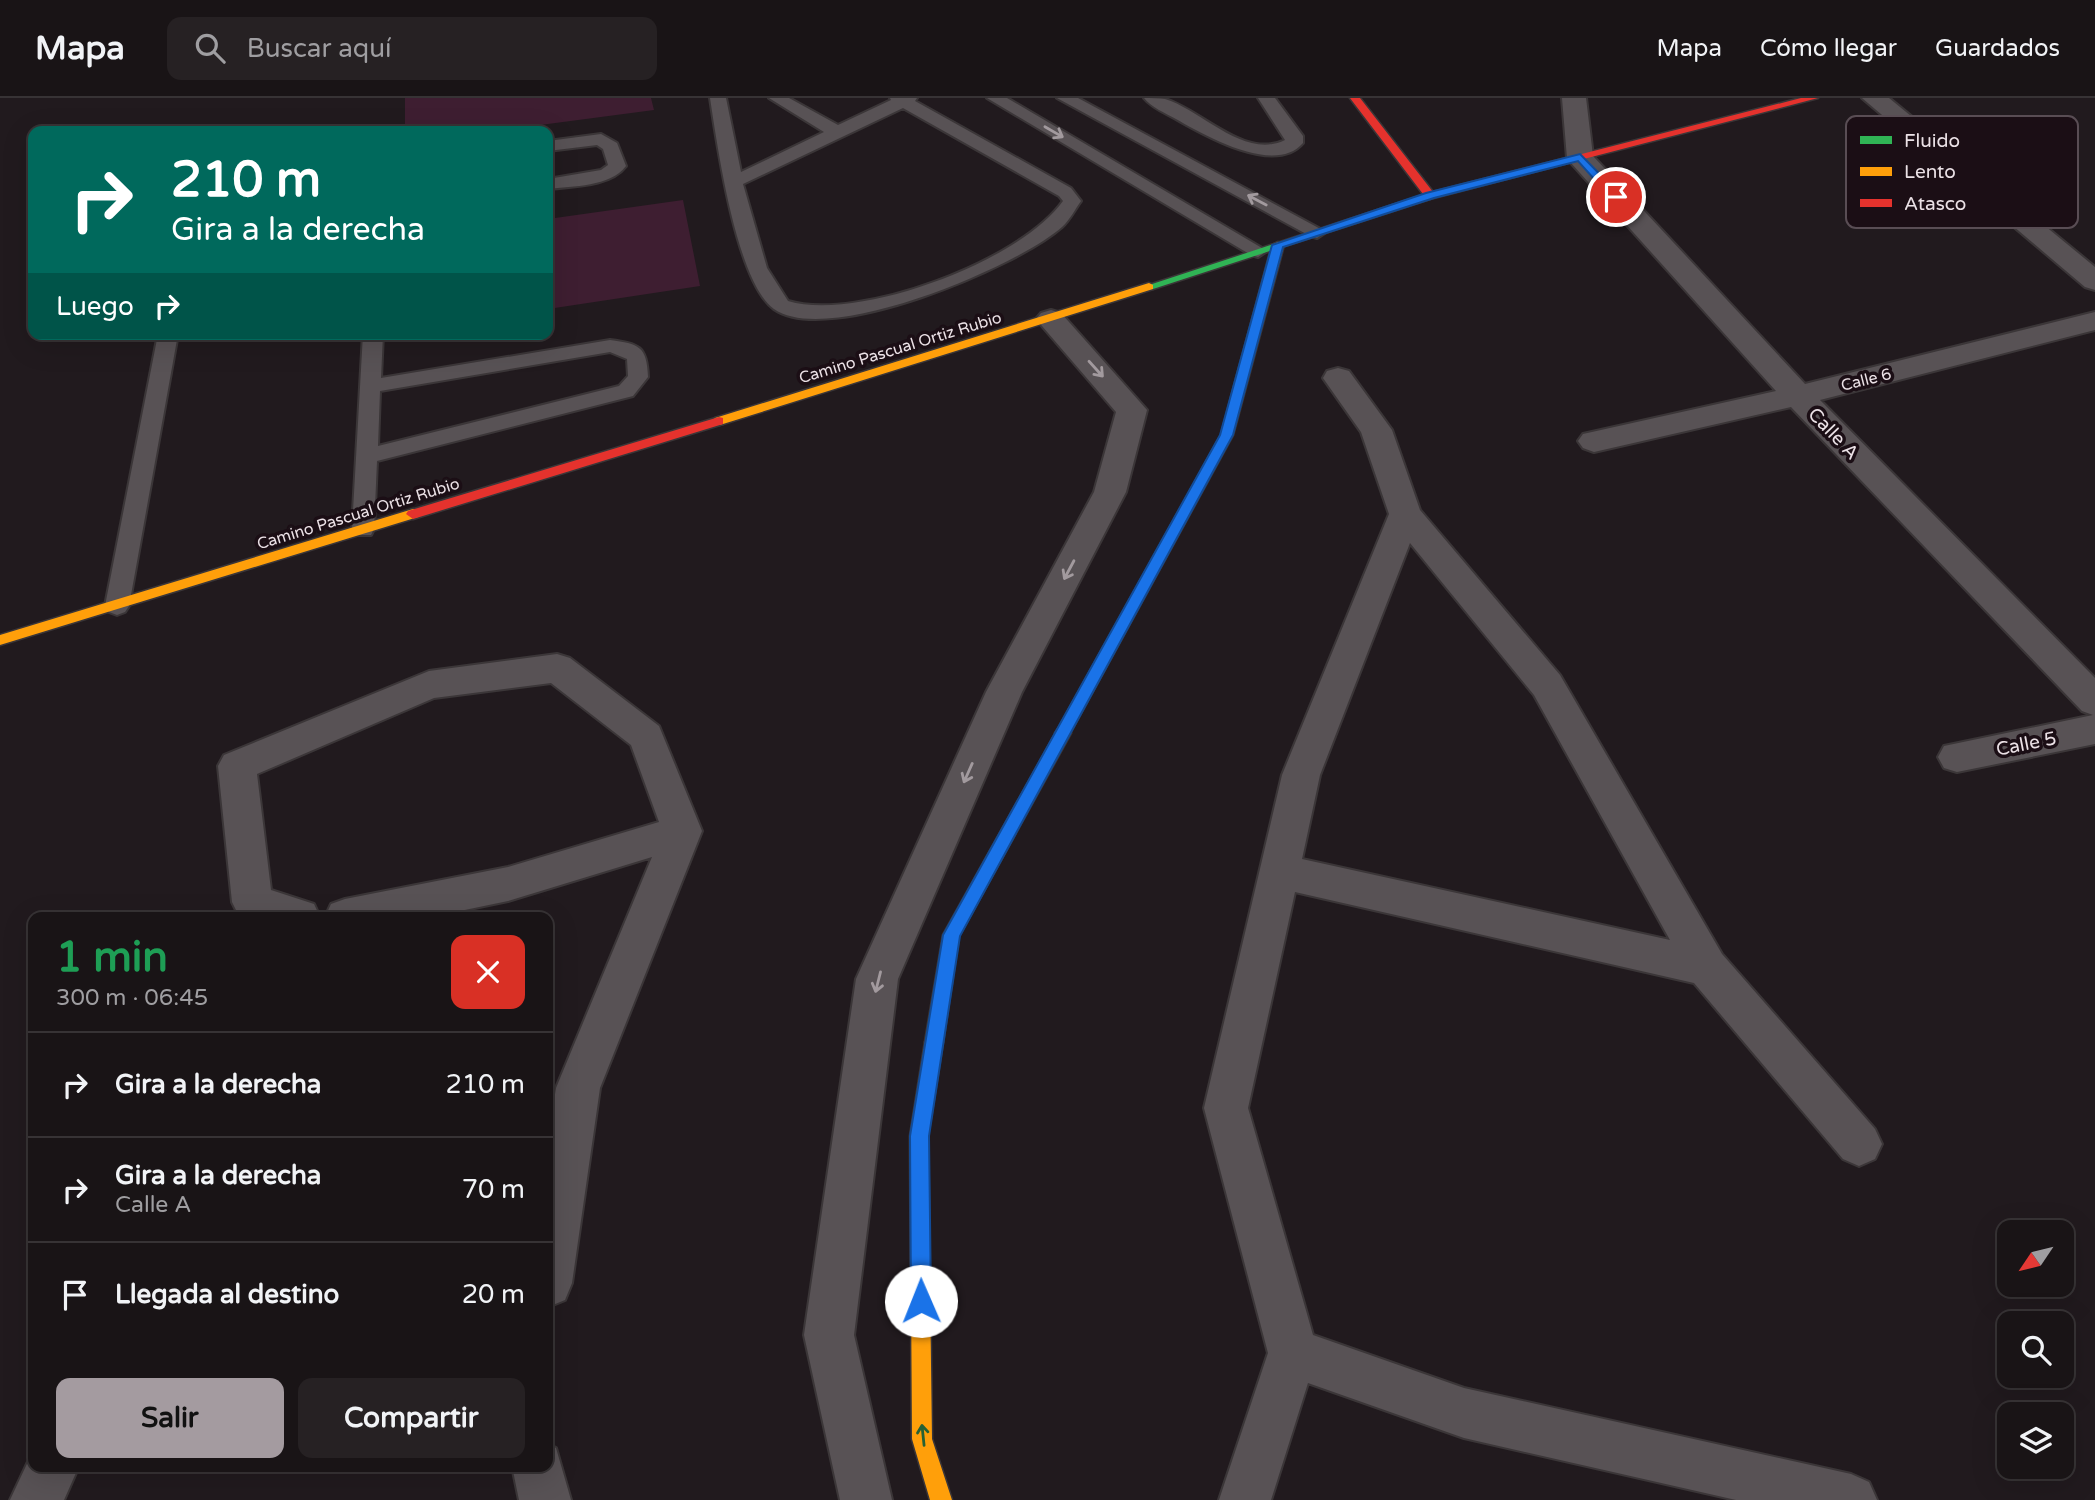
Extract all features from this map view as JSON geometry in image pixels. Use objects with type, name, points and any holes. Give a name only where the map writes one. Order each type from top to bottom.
[{"type":"street","points":[[1355,98],[1430,195]]},
{"type":"street","points":[[1574,98],[1580,158]]},
{"type":"street","name":"Camino Pascual Ortiz Rubio","points":[[0,640],[1051,318],[1430,195],[1813,98]]},
{"type":"street","points":[[1874,98],[1896,116]]},
{"type":"street","name":"Calle A","points":[[1580,158],[1798,396],[2095,701]]},
{"type":"street","points":[[2031,228],[2095,281]]},
{"type":"street","points":[[941,1500],[922,1439],[919,1136],[951,935],[1227,435],[1278,245]]},
{"type":"street","points":[[866,1500],[829,1335],[877,979],[1004,692],[1110,492],[1132,410],[1051,318]]},
{"type":"street","name":"Calle 6","points":[[1594,441],[1798,396],[2095,321]]},
{"type":"street","points":[[1338,378],[1376,430],[1405,514],[1547,685],[1707,967],[1859,1144]]},
{"type":"street","points":[[1245,1500],[1293,1353],[1226,1108],[1301,775],[1405,514]]},
{"type":"street","points":[[284,912],[252,902],[237,766],[429,685],[556,668],[646,736],[682,831],[578,1088],[553,1250]]},
{"type":"street","name":"Calle 5","points":[[1957,757],[2095,729]]},
{"type":"street","points":[[370,912],[508,884],[682,831]]},
{"type":"street","points":[[1279,872],[1707,967]]},
{"type":"street","points":[[1293,1353],[1464,1413],[1852,1500]]},
{"type":"street","points":[[36,1500],[50,1472]]},
{"type":"street","points":[[539,1472],[545,1500]]},
{"type":"lane","points":[[718,98],[732,183],[763,284],[781,306],[805,314],[829,314],[886,304],[979,268],[1028,245],[1070,211],[1072,201],[1065,192],[903,99],[732,183]]},
{"type":"lane","points":[[777,98],[837,132]]},
{"type":"lane","points":[[995,98],[1258,251]]},
{"type":"lane","points":[[1065,98],[1317,232]]},
{"type":"lane","points":[[1152,98],[1248,148],[1278,152],[1294,144],[1294,136],[1266,98]]},
{"type":"lane","points":[[553,145],[601,139],[611,147],[617,166],[606,175],[553,183]]},
{"type":"lane","points":[[117,606],[167,340]]},
{"type":"lane","points":[[363,529],[373,340]]},
{"type":"lane","points":[[367,456],[626,391],[638,377],[637,357],[628,349],[610,346],[371,386]]},
{"type":"shaded area","points":[[405,98],[651,98],[654,110],[532,126],[405,126]]},
{"type":"shaded area","points":[[683,200],[700,286],[553,308],[553,218]]},
{"type":"traffic: fast","points":[[1149,287],[1426,197]]},
{"type":"traffic: fast","points":[[934,1042],[951,935],[1063,733]]},
{"type":"traffic: slow","points":[[1063,733],[1227,435],[1278,245]]},
{"type":"traffic: slow","points":[[719,421],[1149,287]]},
{"type":"traffic: slow","points":[[0,640],[413,514]]},
{"type":"traffic: slow","points":[[934,1042],[919,1136],[922,1439],[941,1500]]},
{"type":"traffic: jam","points":[[1355,98],[1430,196]]},
{"type":"traffic: jam","points":[[1426,197],[1813,98]]},
{"type":"traffic: jam","points":[[413,514],[719,421]]},
{"type":"route","points":[[921,1301],[919,1136],[951,935],[1227,435],[1278,245],[1430,195],[1580,158],[1616,197]]}]
